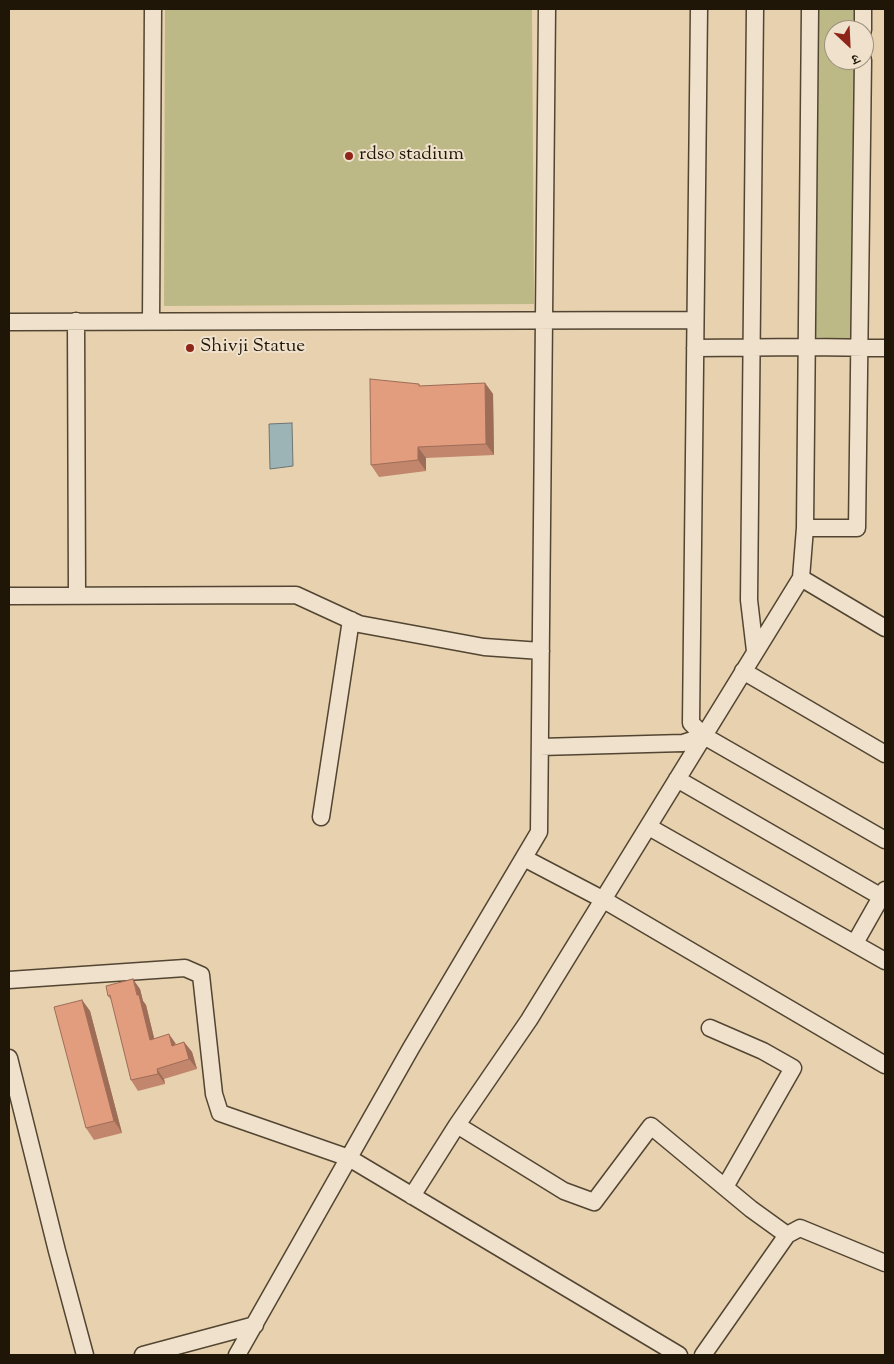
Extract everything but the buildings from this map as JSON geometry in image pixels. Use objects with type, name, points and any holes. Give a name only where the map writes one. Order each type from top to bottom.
[{"type":"street","points":[[151,321],[153,9]]},
{"type":"street","points":[[237,1355],[410,1048],[539,832],[547,9]]},
{"type":"street","points":[[699,9],[691,722],[704,736],[885,840]]},
{"type":"street","points":[[755,9],[749,600],[756,651]]},
{"type":"street","points":[[412,1196],[457,1125],[529,1020],[801,578],[805,528],[810,9]]},
{"type":"street","points":[[805,528],[857,528],[863,70]]},
{"type":"street","points":[[9,322],[696,320]]},
{"type":"street","points":[[76,321],[77,596]]},
{"type":"street","points":[[695,348],[885,348]]},
{"type":"street","points":[[801,578],[885,628]]},
{"type":"street","points":[[9,596],[296,596],[359,624],[484,646],[540,651]]},
{"type":"street","points":[[321,818],[352,620]]},
{"type":"street","points":[[744,671],[885,754]]},
{"type":"street","points":[[540,747],[683,743],[704,736]]},
{"type":"street","points":[[677,779],[884,895],[855,943]]},
{"type":"street","points":[[649,827],[885,961]]},
{"type":"street","points":[[524,858],[604,900],[885,1064]]},
{"type":"street","points":[[9,980],[185,968],[201,975],[214,1094],[220,1113],[349,1158],[679,1355]]},
{"type":"street","points":[[710,1028],[763,1051],[793,1068],[725,1187]]},
{"type":"street","points":[[9,1058],[57,1252],[85,1355]]},
{"type":"street","points":[[457,1125],[564,1192],[594,1202],[651,1126],[787,1235]]},
{"type":"street","points":[[703,1355],[787,1235],[800,1228],[885,1263]]},
{"type":"street","points":[[143,1355],[255,1324]]},
{"type":"shaded area","name":"rdso stadium","points":[[165,9],[532,9],[534,304],[164,306]]},
{"type":"shaded area","points":[[818,9],[855,9],[855,20],[824,20],[824,70],[855,70],[854,340],[813,337]]},
{"type":"water","points":[[292,423],[293,466],[270,469],[269,424]]},
{"type":"place","name":"rdso stadium","points":[[349,156]]},
{"type":"place","name":"Shivji Statue","points":[[190,348]]}]
